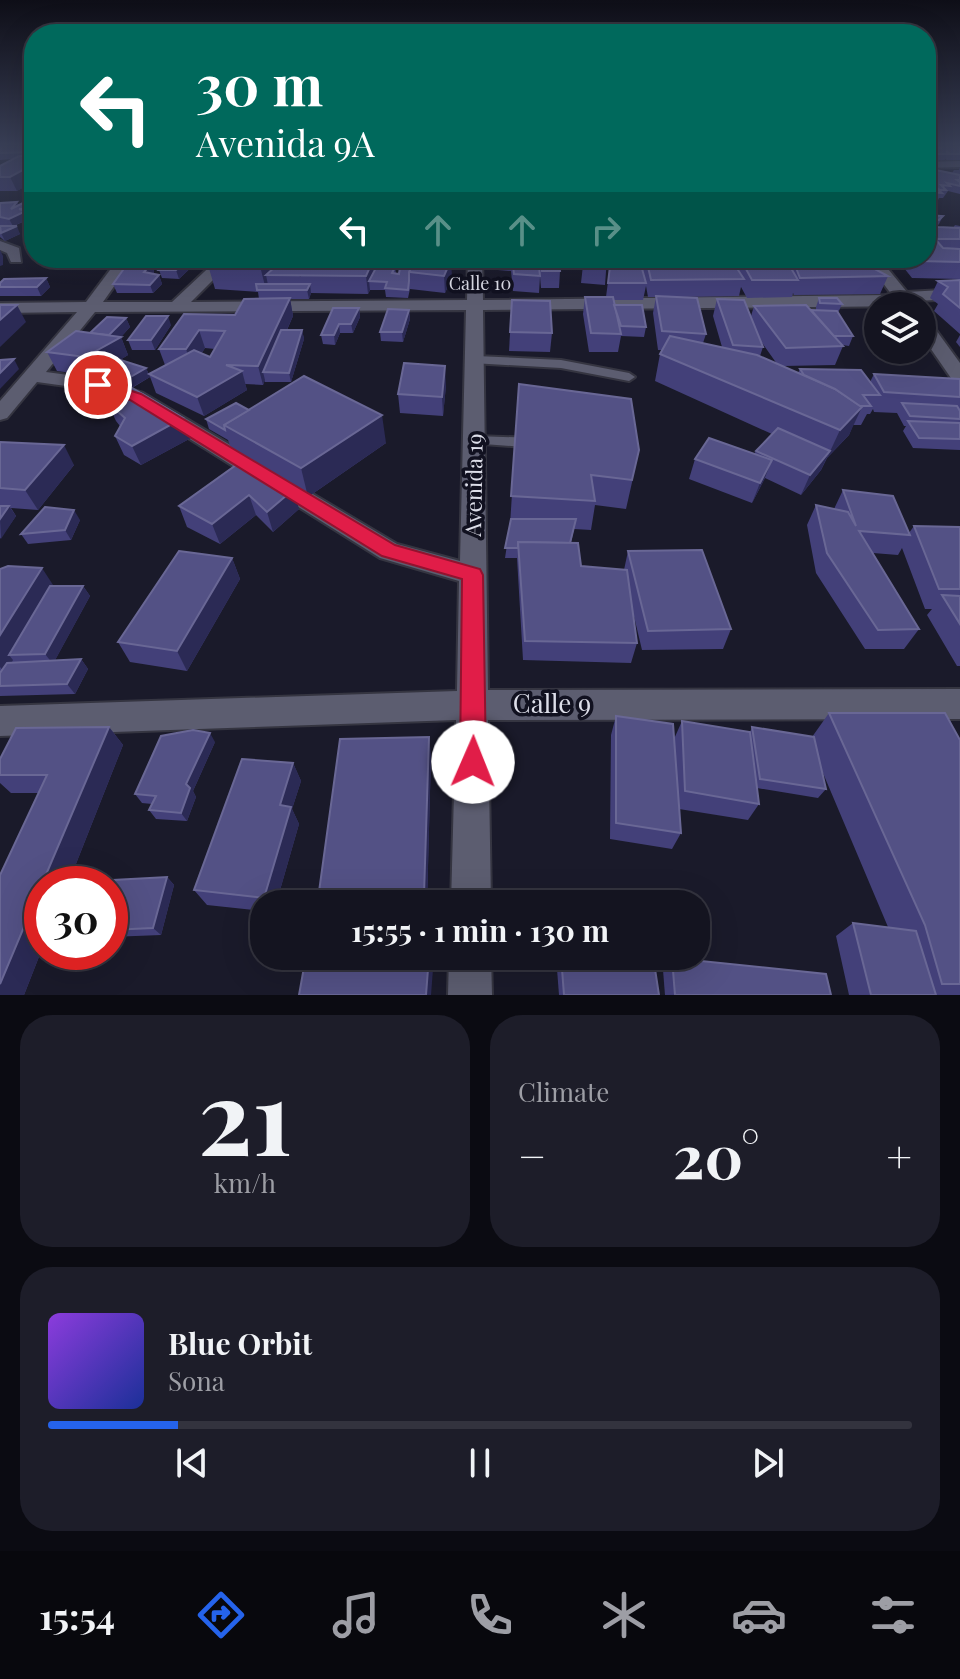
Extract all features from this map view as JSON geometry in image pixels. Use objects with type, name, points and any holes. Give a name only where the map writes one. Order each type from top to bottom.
[{"type":"street","points":[[0,245],[14,251],[16,259]]},
{"type":"street","points":[[0,414],[35,376],[120,268]]},
{"type":"street","points":[[177,306],[217,268]]},
{"type":"street","name":"Avenida 19","points":[[471,890],[475,268]]},
{"type":"street","points":[[879,268],[899,292]]},
{"type":"street","name":"Calle 10","points":[[936,298],[960,294]]},
{"type":"street","name":"Calle 10","points":[[0,308],[864,302]]},
{"type":"street","points":[[936,343],[960,377]]},
{"type":"street","points":[[35,376],[98,385],[136,397],[389,551],[473,575]]},
{"type":"street","name":"Calle 9","points":[[0,721],[474,705],[960,704]]},
{"type":"street","points":[[470,970],[470,995]]},
{"type":"lane","points":[[476,360],[561,364],[629,377]]},
{"type":"lane","points":[[475,440],[554,444]]},
{"type":"building","points":[[17,202],[11,209],[24,202],[24,209],[19,209],[24,212],[9,219],[0,217],[0,203]]},
{"type":"building","points":[[0,226],[17,226],[1,233]]},
{"type":"building","points":[[936,226],[960,228],[960,239],[936,239]]},
{"type":"building","points":[[936,240],[943,248],[960,249],[960,262],[936,261]]},
{"type":"building","points":[[124,268],[148,268],[144,272],[159,275],[150,285],[113,284]]},
{"type":"building","points":[[274,268],[370,268],[366,276],[266,275]]},
{"type":"building","points":[[376,268],[394,268],[392,273],[399,274],[400,268],[411,268],[408,290],[385,288],[387,282],[369,281]]},
{"type":"building","points":[[411,268],[448,268],[444,276],[409,272]]},
{"type":"building","points":[[513,268],[539,268],[540,276],[514,274]]},
{"type":"building","points":[[542,268],[560,268],[560,271],[542,271]]},
{"type":"building","points":[[610,268],[642,268],[646,283],[608,283]]},
{"type":"building","points":[[648,268],[737,268],[744,279],[651,280]]},
{"type":"building","points":[[745,268],[791,268],[798,280],[752,280]]},
{"type":"building","points":[[796,268],[873,268],[888,276],[800,278]]},
{"type":"building","points":[[46,278],[37,287],[0,287],[4,279]]},
{"type":"building","points":[[960,280],[960,308],[943,294],[948,287],[938,281]]},
{"type":"building","points":[[256,284],[310,284],[307,290],[257,290]]},
{"type":"building","points":[[656,296],[697,298],[706,334],[662,331]]},
{"type":"building","points":[[585,297],[613,297],[621,334],[591,333]]},
{"type":"building","points":[[290,298],[258,366],[226,365],[242,371],[197,397],[149,374],[194,350],[210,357],[225,331],[199,330],[186,349],[159,349],[184,314],[235,315],[244,299]]},
{"type":"building","points":[[819,298],[837,298],[842,304],[820,303]]},
{"type":"building","points":[[717,299],[744,300],[763,347],[733,345]]},
{"type":"building","points":[[512,300],[550,301],[552,333],[510,332]]},
{"type":"building","points":[[0,305],[17,305],[0,320]]},
{"type":"building","points":[[614,305],[642,305],[646,327],[621,326]]},
{"type":"building","points":[[806,305],[843,346],[786,348],[754,306]]},
{"type":"building","points":[[333,308],[359,308],[351,324],[339,324],[334,335],[321,335]]},
{"type":"building","points":[[388,309],[409,310],[402,332],[380,332]]},
{"type":"building","points":[[811,310],[837,311],[853,336],[834,336]]},
{"type":"building","points":[[146,316],[168,316],[151,340],[128,340]]},
{"type":"building","points":[[107,317],[126,318],[109,335],[90,333]]},
{"type":"building","points":[[281,330],[302,330],[289,373],[263,372]]},
{"type":"building","points":[[76,331],[121,337],[85,357],[47,352]]},
{"type":"building","points":[[670,336],[757,355],[835,389],[862,407],[840,430],[660,354]]},
{"type":"building","points":[[111,357],[146,368],[127,379],[91,369]]},
{"type":"building","points":[[14,359],[0,373],[0,360]]},
{"type":"building","points":[[404,363],[445,366],[442,397],[398,394]]},
{"type":"building","points":[[800,369],[861,370],[880,395],[863,395],[871,406],[860,406],[835,389],[804,375]]},
{"type":"building","points":[[874,374],[960,379],[960,397],[884,392]]},
{"type":"building","points":[[304,376],[382,415],[301,468],[224,425]]},
{"type":"building","points":[[519,384],[631,399],[639,450],[632,480],[591,475],[595,501],[511,496]]},
{"type":"building","points":[[129,386],[183,418],[132,446],[115,436],[125,418],[107,402]]},
{"type":"building","points":[[236,403],[249,410],[224,425],[225,430],[206,419]]},
{"type":"building","points":[[902,403],[957,406],[960,419],[910,416]]},
{"type":"building","points":[[908,421],[960,423],[960,439],[919,438]]},
{"type":"building","points":[[778,428],[830,451],[810,475],[756,451]]},
{"type":"building","points":[[709,438],[772,460],[760,483],[695,459]]},
{"type":"building","points":[[0,442],[64,445],[25,490],[0,488]]},
{"type":"building","points":[[239,463],[294,489],[267,512],[249,495],[212,524],[179,506]]},
{"type":"building","points":[[843,490],[893,496],[910,535],[859,531],[919,629],[878,630],[827,553],[816,505],[848,512],[856,526]]},
{"type":"building","points":[[0,506],[9,506],[0,519]]},
{"type":"building","points":[[45,507],[74,510],[65,530],[21,534]]},
{"type":"building","points":[[511,519],[576,519],[570,543],[518,542],[518,548],[505,548]]},
{"type":"building","points":[[914,526],[960,527],[960,589],[939,589]]},
{"type":"building","points":[[518,542],[578,543],[581,566],[627,570],[637,643],[525,641]]},
{"type":"building","points":[[702,550],[731,629],[648,631],[628,551]]},
{"type":"building","points":[[179,551],[232,558],[177,651],[118,642]]},
{"type":"building","points":[[8,566],[42,568],[0,635],[0,569]]},
{"type":"building","points":[[50,586],[83,586],[45,654],[9,655]]},
{"type":"building","points":[[942,595],[960,596],[960,624]]},
{"type":"building","points":[[81,659],[67,684],[0,686],[0,673],[7,663]]},
{"type":"building","points":[[829,713],[945,713],[960,740],[960,984],[942,984],[925,925]]},
{"type":"building","points":[[616,716],[673,724],[681,833],[616,823]]},
{"type":"building","points":[[682,721],[750,732],[759,804],[685,791]]},
{"type":"building","points":[[109,727],[50,866],[24,866],[24,927],[0,984],[0,875],[47,775],[0,775],[0,759],[16,728]]},
{"type":"building","points":[[752,727],[814,737],[826,789],[760,779]]},
{"type":"building","points":[[193,730],[210,733],[186,784],[190,788],[181,813],[149,810],[156,796],[135,794],[161,736]]},
{"type":"building","points":[[429,737],[424,890],[319,890],[340,739]]},
{"type":"building","points":[[242,759],[293,763],[280,805],[291,807],[266,890],[250,890],[250,896],[194,890]]},
{"type":"building","points":[[167,877],[153,928],[128,929],[128,879]]},
{"type":"building","points":[[853,923],[916,931],[936,995],[871,995]]},
{"type":"building","points":[[710,962],[826,974],[831,995],[675,995],[673,970],[710,970]]},
{"type":"building","points":[[303,970],[428,970],[426,995],[299,995]]},
{"type":"building","points":[[562,970],[655,970],[659,995],[564,995]]},
{"type":"route","points":[[98,385],[136,397],[389,551],[433,561],[473,575],[473,762]]}]
